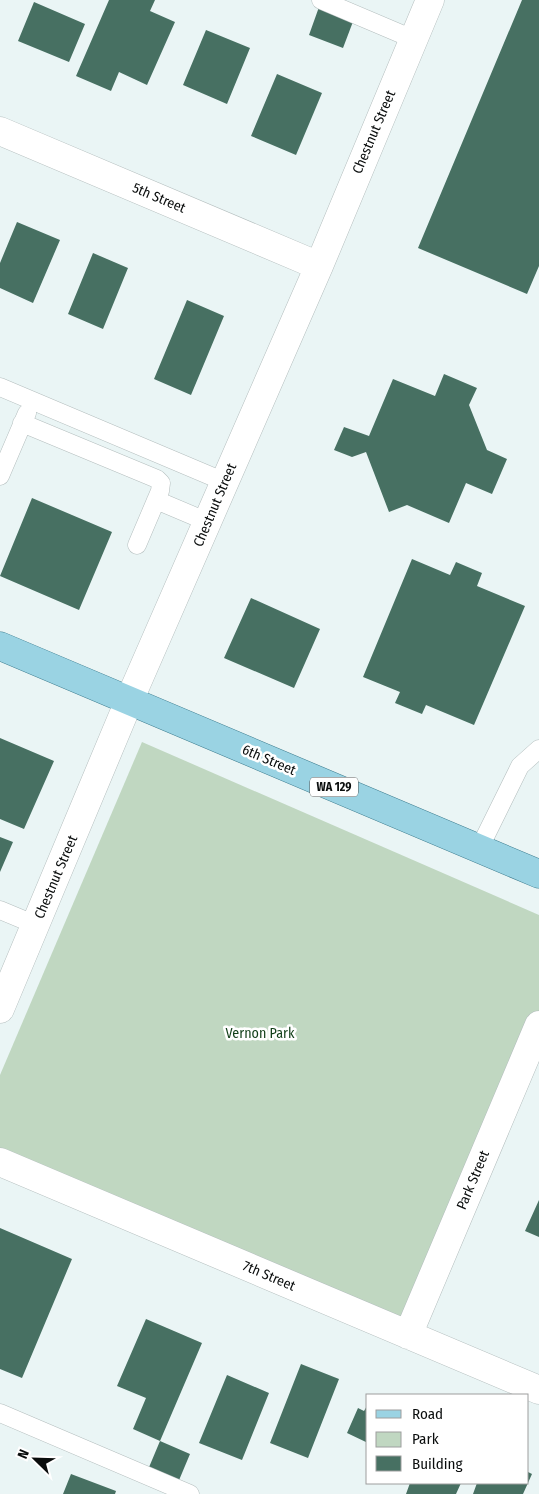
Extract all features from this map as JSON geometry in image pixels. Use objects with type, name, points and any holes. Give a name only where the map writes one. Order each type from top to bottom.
[{"type":"main road","name":"6th Street","points":[[0,646],[539,874]]},
{"type":"street","name":"Chestnut Street","points":[[0,1009],[130,701],[319,266],[430,0]]},
{"type":"street","name":"5th Street","points":[[0,131],[319,266]]},
{"type":"street","name":"Park Street","points":[[408,1335],[539,1025]]},
{"type":"street","name":"7th Street","points":[[0,1162],[539,1390]]},
{"type":"lane","points":[[321,0],[413,39]]},
{"type":"lane","points":[[0,387],[225,482]]},
{"type":"lane","points":[[0,476],[33,401]]},
{"type":"lane","points":[[22,424],[157,479],[161,483],[160,491],[137,545]]},
{"type":"lane","points":[[156,500],[208,522]]},
{"type":"lane","points":[[479,849],[520,766],[539,749]]},
{"type":"lane","points":[[0,910],[36,925]]},
{"type":"lane","points":[[0,1413],[190,1494]]},
{"type":"green space","name":"Vernon Park","points":[[142,742],[539,915],[539,1025],[408,1335],[0,1162],[0,1075]]},
{"type":"building","points":[[109,0],[155,0],[150,11],[175,22],[147,85],[119,72],[111,91],[76,76]]},
{"type":"building","points":[[522,0],[539,0],[539,266],[527,294],[418,248]]},
{"type":"building","points":[[34,2],[85,24],[69,62],[18,41]]},
{"type":"building","points":[[319,7],[354,19],[343,48],[309,35]]},
{"type":"building","points":[[206,30],[250,48],[227,104],[183,85]]},
{"type":"building","points":[[277,74],[322,93],[296,155],[251,136]]},
{"type":"building","points":[[17,222],[60,240],[33,303],[0,288],[0,263]]},
{"type":"building","points":[[93,253],[128,268],[103,329],[68,314]]},
{"type":"building","points":[[187,300],[224,316],[191,395],[154,379]]},
{"type":"building","points":[[444,374],[477,388],[469,405],[487,450],[507,459],[492,494],[466,483],[449,523],[407,505],[389,512],[366,452],[352,457],[334,450],[344,427],[369,436],[393,379],[435,396]]},
{"type":"building","points":[[32,498],[112,532],[79,610],[0,576]]},
{"type":"building","points":[[412,559],[450,575],[456,562],[482,573],[477,586],[525,606],[474,725],[426,705],[422,714],[395,703],[400,692],[363,677]]},
{"type":"building","points":[[251,598],[320,629],[294,688],[224,658]]},
{"type":"building","points":[[0,738],[54,761],[24,829],[0,819]]},
{"type":"building","points":[[0,837],[13,842],[0,872]]},
{"type":"building","points":[[539,1200],[539,1237],[525,1231]]},
{"type":"building","points":[[0,1228],[72,1259],[22,1378],[0,1369]]},
{"type":"building","points":[[146,1319],[202,1343],[160,1441],[133,1429],[146,1398],[117,1386]]},
{"type":"building","points":[[301,1364],[339,1379],[308,1458],[270,1443]]},
{"type":"building","points":[[227,1375],[269,1393],[242,1460],[199,1443]]},
{"type":"building","points":[[358,1408],[364,1411],[366,1408],[366,1442],[347,1433]]},
{"type":"building","points":[[160,1441],[190,1454],[177,1485],[147,1472]]},
{"type":"building","points":[[71,1474],[116,1491],[115,1494],[63,1494]]},
{"type":"building","points":[[410,1484],[461,1484],[456,1494],[406,1494]]},
{"type":"building","points":[[477,1484],[528,1484],[523,1494],[473,1494]]}]
